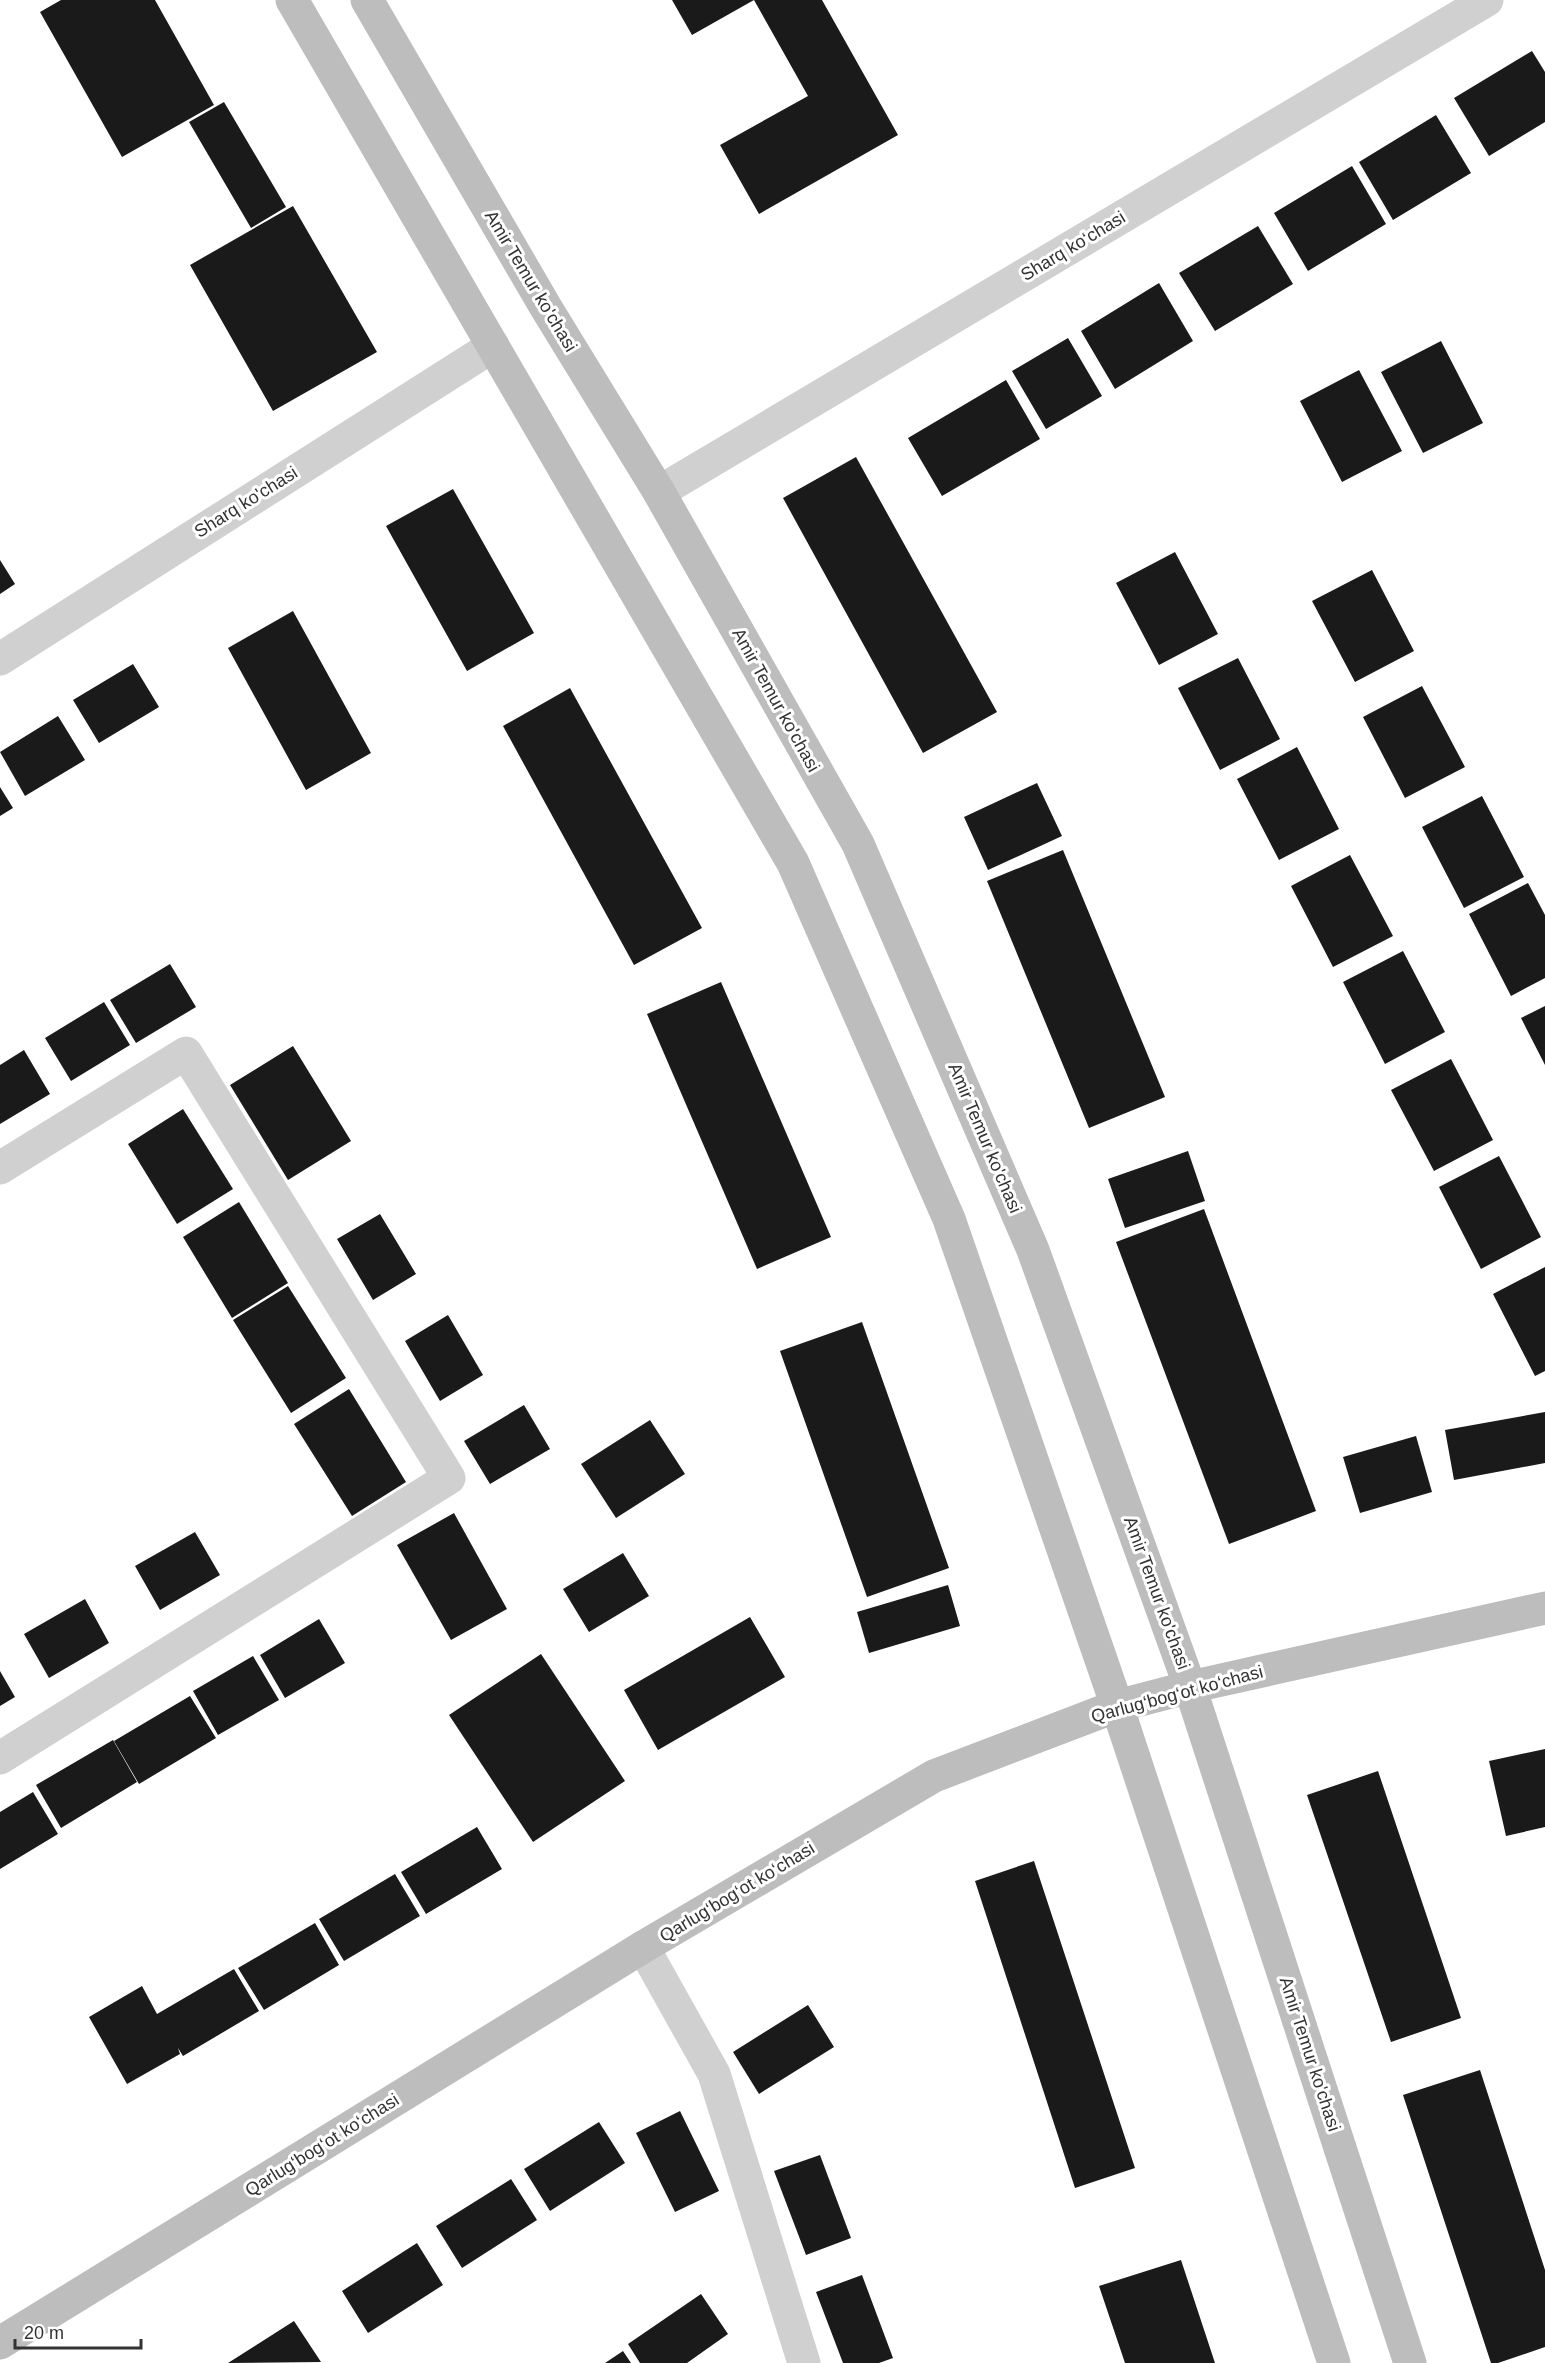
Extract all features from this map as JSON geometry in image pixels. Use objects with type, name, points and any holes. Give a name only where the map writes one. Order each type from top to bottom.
[{"type":"main road","points":[[292,0],[793,863],[949,1219],[1117,1706],[1334,2363]]},
{"type":"main road","name":"Amir Temur ko'chasi","points":[[367,0],[545,306],[659,492],[858,844],[1033,1250],[1190,1687],[1410,2363]]},
{"type":"main road","name":"Qarlug‘bog‘ot ko‘chasi","points":[[0,2343],[643,1947],[934,1776],[1117,1706],[1190,1687],[1545,1608]]},
{"type":"street","name":"Sharq ko‘chasi","points":[[659,492],[1488,0]]},
{"type":"street","name":"Sharq ko'chasi","points":[[0,659],[493,346]]},
{"type":"street","points":[[0,1168],[186,1053],[449,1478],[0,1758]]},
{"type":"street","points":[[643,1947],[714,2074],[803,2363]]},
{"type":"building","points":[[61,0],[155,0],[214,105],[122,157],[40,12]]},
{"type":"building","points":[[672,0],[754,0],[692,35]]},
{"type":"building","points":[[754,0],[822,0],[898,135],[759,214],[720,145],[808,96]]},
{"type":"building","points":[[1532,51],[1545,72],[1545,122],[1489,156],[1454,98]]},
{"type":"building","points":[[224,102],[286,207],[251,228],[189,122]]},
{"type":"building","points":[[1436,115],[1471,173],[1393,220],[1359,162]]},
{"type":"building","points":[[1352,166],[1386,224],[1308,271],[1274,213]]},
{"type":"building","points":[[293,206],[377,352],[273,411],[190,265]]},
{"type":"building","points":[[1258,226],[1293,284],[1215,331],[1179,273]]},
{"type":"building","points":[[1159,283],[1193,341],[1115,389],[1081,331]]},
{"type":"building","points":[[1068,338],[1102,396],[1046,429],[1012,371]]},
{"type":"building","points":[[1441,341],[1483,423],[1423,453],[1381,372]]},
{"type":"building","points":[[1359,370],[1402,451],[1342,482],[1300,401]]},
{"type":"building","points":[[1006,380],[1040,439],[942,496],[908,438]]},
{"type":"building","points":[[856,457],[997,712],[923,753],[783,498]]},
{"type":"building","points":[[453,489],[534,633],[467,671],[386,526]]},
{"type":"building","points":[[1175,552],[1218,634],[1159,665],[1116,583]]},
{"type":"building","points":[[0,560],[15,584],[0,594]]},
{"type":"building","points":[[1372,570],[1414,651],[1355,682],[1312,601]]},
{"type":"building","points":[[293,611],[371,753],[306,790],[228,648]]},
{"type":"building","points":[[1238,658],[1280,739],[1220,770],[1178,688]]},
{"type":"building","points":[[133,664],[159,707],[99,743],[73,700]]},
{"type":"building","points":[[1422,686],[1465,767],[1405,798],[1363,717]]},
{"type":"building","points":[[570,688],[702,928],[634,965],[503,726]]},
{"type":"building","points":[[58,716],[85,760],[25,796],[0,752]]},
{"type":"building","points":[[1297,747],[1339,829],[1279,860],[1237,779]]},
{"type":"building","points":[[1037,783],[1062,836],[988,870],[964,817]]},
{"type":"building","points":[[0,787],[13,808],[0,816]]},
{"type":"building","points":[[1482,796],[1524,877],[1464,908],[1422,827]]},
{"type":"building","points":[[1063,850],[1165,1097],[1089,1128],[987,881]]},
{"type":"building","points":[[1350,855],[1393,936],[1333,967],[1291,886]]},
{"type":"building","points":[[1528,883],[1545,915],[1545,978],[1511,996],[1469,914]]},
{"type":"building","points":[[1403,951],[1445,1032],[1385,1064],[1343,982]]},
{"type":"building","points":[[170,964],[196,1007],[136,1043],[110,1000]]},
{"type":"building","points":[[721,982],[831,1237],[757,1269],[647,1014]]},
{"type":"building","points":[[104,1002],[130,1045],[71,1081],[45,1038]]},
{"type":"building","points":[[1545,1006],[1545,1065],[1521,1018]]},
{"type":"building","points":[[293,1046],[351,1141],[288,1180],[230,1085]]},
{"type":"building","points":[[24,1050],[50,1094],[0,1124],[0,1065]]},
{"type":"building","points":[[1451,1059],[1493,1140],[1434,1171],[1391,1090]]},
{"type":"building","points":[[183,1109],[233,1189],[177,1224],[128,1144]]},
{"type":"building","points":[[1188,1151],[1205,1201],[1125,1228],[1108,1179]]},
{"type":"building","points":[[1499,1156],[1541,1237],[1481,1269],[1439,1187]]},
{"type":"building","points":[[239,1202],[288,1283],[232,1318],[183,1237]]},
{"type":"building","points":[[1204,1209],[1316,1511],[1229,1544],[1116,1242]]},
{"type":"building","points":[[380,1214],[416,1274],[373,1300],[337,1239]]},
{"type":"building","points":[[1545,1267],[1545,1371],[1535,1376],[1493,1294]]},
{"type":"building","points":[[288,1286],[346,1378],[291,1413],[233,1320]]},
{"type":"building","points":[[448,1315],[483,1375],[440,1401],[405,1341]]},
{"type":"building","points":[[862,1322],[949,1568],[867,1597],[780,1351]]},
{"type":"building","points":[[349,1389],[406,1482],[352,1516],[294,1424]]},
{"type":"building","points":[[524,1405],[550,1449],[490,1484],[464,1441]]},
{"type":"building","points":[[1545,1412],[1545,1463],[1454,1480],[1445,1430]]},
{"type":"building","points":[[650,1420],[685,1474],[616,1518],[581,1464]]},
{"type":"building","points":[[1416,1436],[1432,1492],[1360,1513],[1343,1457]]},
{"type":"building","points":[[454,1513],[507,1609],[451,1640],[397,1545]]},
{"type":"building","points":[[195,1532],[220,1575],[160,1610],[135,1566]]},
{"type":"building","points":[[623,1553],[649,1596],[589,1632],[563,1589]]},
{"type":"building","points":[[948,1585],[960,1626],[869,1653],[857,1612]]},
{"type":"building","points":[[85,1599],[109,1643],[49,1678],[24,1634]]},
{"type":"building","points":[[750,1617],[785,1677],[658,1750],[624,1690]]},
{"type":"building","points":[[319,1619],[345,1663],[285,1698],[260,1655]]},
{"type":"building","points":[[541,1654],[625,1781],[533,1842],[449,1715]]},
{"type":"building","points":[[253,1656],[279,1700],[218,1735],[193,1691]]},
{"type":"building","points":[[0,1671],[15,1697],[0,1706]]},
{"type":"building","points":[[190,1696],[216,1738],[139,1784],[114,1741]]},
{"type":"building","points":[[113,1740],[137,1782],[61,1828],[36,1785]]},
{"type":"building","points":[[1545,1749],[1545,1827],[1506,1836],[1489,1761]]},
{"type":"building","points":[[1378,1771],[1461,2018],[1391,2042],[1307,1795]]},
{"type":"building","points":[[33,1792],[58,1834],[0,1869],[0,1812]]},
{"type":"building","points":[[477,1827],[502,1869],[426,1914],[401,1872]]},
{"type":"building","points":[[1034,1861],[1135,2168],[1075,2188],[975,1881]]},
{"type":"building","points":[[395,1874],[420,1916],[344,1961],[319,1919]]},
{"type":"building","points":[[315,1923],[339,1965],[264,2010],[238,1968]]},
{"type":"building","points":[[234,1969],[259,2011],[183,2056],[178,2048],[180,2054],[127,2084],[89,2017],[142,1986],[157,2014]]},
{"type":"building","points":[[808,2005],[834,2047],[759,2094],[733,2052]]},
{"type":"building","points":[[1480,2070],[1545,2270],[1545,2347],[1498,2363],[1491,2363],[1403,2095]]},
{"type":"building","points":[[680,2111],[719,2191],[675,2212],[636,2133]]},
{"type":"building","points":[[599,2122],[625,2163],[550,2211],[524,2169]]},
{"type":"building","points":[[820,2155],[851,2238],[806,2255],[774,2171]]},
{"type":"building","points":[[511,2179],[537,2220],[462,2268],[436,2226]]},
{"type":"building","points":[[417,2243],[443,2285],[368,2333],[342,2291]]},
{"type":"building","points":[[1181,2260],[1215,2363],[1125,2363],[1099,2286]]},
{"type":"building","points":[[862,2275],[893,2358],[879,2363],[843,2363],[816,2292]]},
{"type":"building","points":[[701,2294],[728,2334],[687,2363],[640,2363],[628,2344]]},
{"type":"building","points":[[294,2321],[321,2362],[228,2363]]},
{"type":"building","points":[[623,2351],[631,2363],[605,2363]]}]
